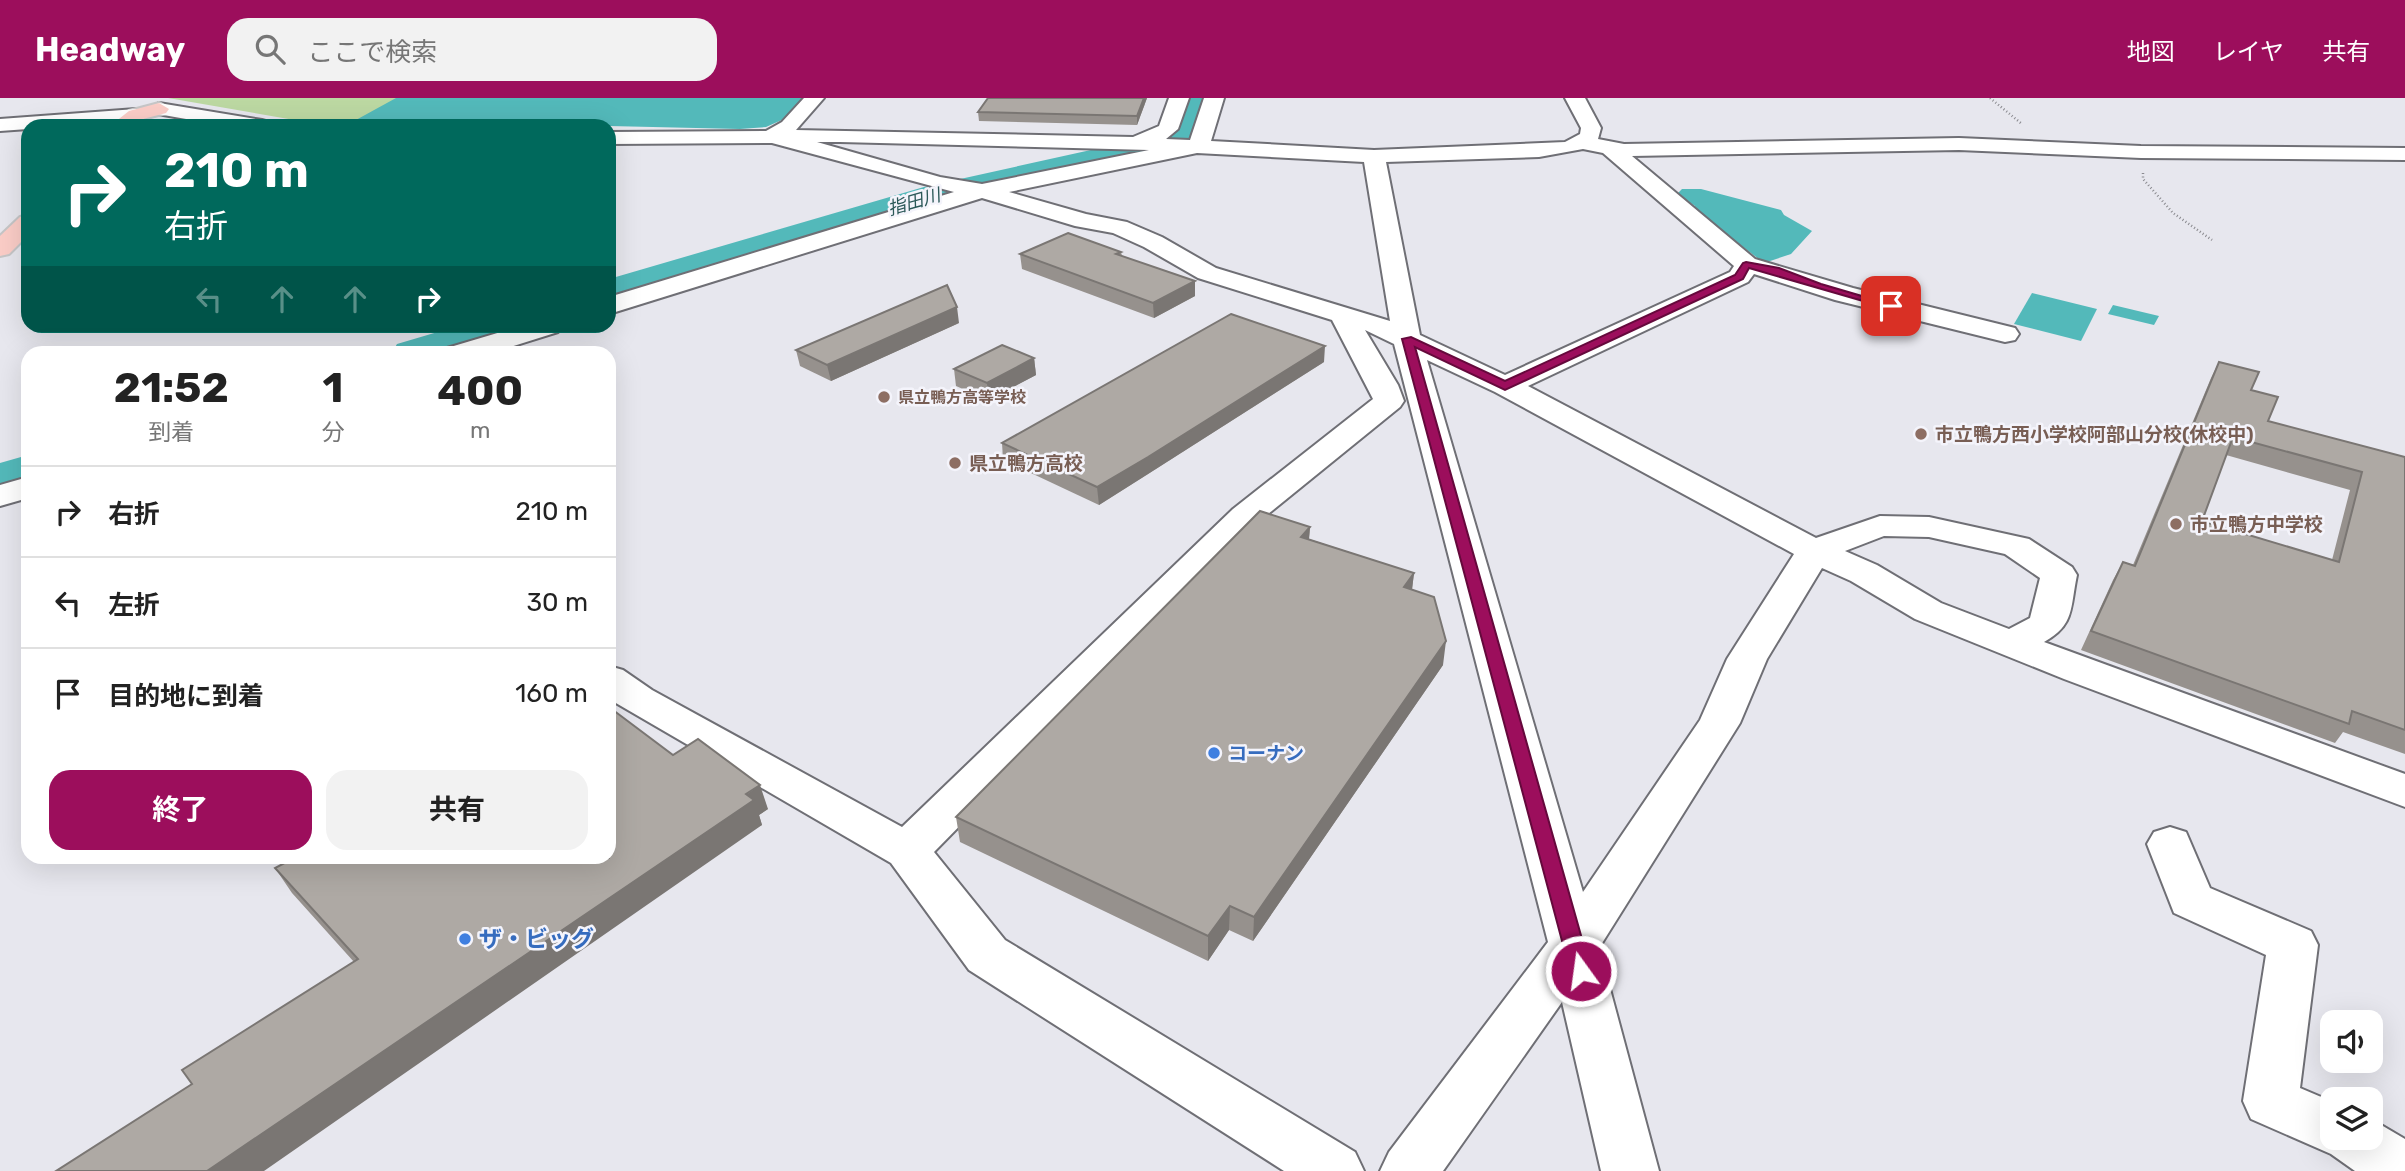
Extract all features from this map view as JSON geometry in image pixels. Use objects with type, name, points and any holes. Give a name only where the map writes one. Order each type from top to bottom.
[{"type":"main road","points":[[130,113],[159,109]]},
{"type":"main road","points":[[0,249],[21,229]]},
{"type":"street","points":[[771,136],[789,126],[814,98]]},
{"type":"street","points":[[1133,143],[1153,138],[1168,129],[1179,98]]},
{"type":"street","points":[[616,304],[982,191],[1195,147],[1203,138],[1214,98]]},
{"type":"street","points":[[616,138],[771,136],[1133,143],[1374,156],[1539,151],[1564,149],[1582,143],[1590,136],[1591,128],[1575,98]]},
{"type":"street","points":[[159,109],[220,119]]},
{"type":"street","points":[[65,119],[130,113]]},
{"type":"street","points":[[0,125],[21,123]]},
{"type":"street","points":[[771,136],[938,183],[982,191],[1083,220],[1118,227],[1153,242],[1207,272],[1376,324],[1505,386],[1814,551],[1864,573],[1928,611],[2078,670],[2405,791]]},
{"type":"street","points":[[1582,143],[1611,149],[1959,144],[2135,152],[2405,154]]},
{"type":"street","points":[[1611,149],[1746,265],[1775,271],[1844,294],[2005,334]]},
{"type":"street","points":[[1374,156],[1407,339],[1574,946],[1630,1171]]},
{"type":"street","points":[[1505,386],[1739,277],[1746,265]]},
{"type":"street","points":[[907,851],[1245,516],[1389,401],[1383,385],[1342,314]]},
{"type":"street","points":[[483,346],[525,333]]},
{"type":"street","points":[[0,496],[21,489]]},
{"type":"street","points":[[1409,1171],[1574,946],[1718,723],[1747,659],[1814,551],[1880,526],[1928,527],[2017,546],[2059,575],[2048,624],[2013,643]]},
{"type":"street","points":[[616,684],[638,700],[907,851],[987,955],[1335,1171]]},
{"type":"street","points":[[2170,844],[2191,900],[2294,946],[2271,1101],[2320,1123]]},
{"type":"street","points":[[2372,1150],[2399,1171]]},
{"type":"path","points":[[2135,152],[2143,157],[2143,179],[2153,191],[2174,213],[2212,240]]},
{"type":"green space","points":[[168,98],[399,98],[360,119],[289,119]]},
{"type":"water","points":[[396,98],[804,98],[784,119],[766,127],[740,129],[616,126],[616,119],[358,119]]},
{"type":"water","points":[[1682,189],[1701,189],[1781,210],[1784,215],[1812,231],[1791,254],[1764,263],[1692,208],[1695,206],[1677,194]]},
{"type":"water","points":[[2032,293],[2097,309],[2081,341],[2014,324]]},
{"type":"water","points":[[2113,305],[2159,316],[2154,325],[2108,314]]},
{"type":"building","points":[[988,98],[1144,98],[1137,116],[978,112]]},
{"type":"building","points":[[1068,233],[1121,252],[1116,254],[1195,281],[1153,303],[1020,254]]},
{"type":"building","points":[[947,285],[957,307],[827,365],[796,350]]},
{"type":"building","points":[[1231,314],[1325,346],[1097,487],[1002,443]]},
{"type":"building","points":[[1002,345],[1034,358],[987,383],[954,369]]},
{"type":"building","points":[[2219,362],[2259,372],[2251,390],[2278,397],[2268,421],[2405,457],[2405,730],[2352,711],[2349,724],[2091,631],[2123,562],[2135,566]],"holes":[[[2233,437],[2362,472],[2339,562],[2202,521]]]},
{"type":"building","name":"コーナン","points":[[1260,511],[1310,527],[1301,537],[1414,573],[1404,587],[1434,597],[1446,641],[1254,917],[1230,906],[1208,936],[956,817]]},
{"type":"building","name":"ザ・ビッグ","points":[[616,712],[673,755],[698,739],[760,785],[746,794],[754,800],[207,1171],[56,1171],[192,1084],[182,1070],[358,959],[275,868],[283,864],[616,864]]},
{"type":"waterway","name":"指田川","points":[[616,290],[937,195],[1116,155],[1187,134],[1195,98]]},
{"type":"waterway","name":"指田川","points":[[438,346],[480,333]]},
{"type":"waterway","name":"指田川","points":[[0,479],[21,473]]},
{"type":"place","name":"県立鴨方高等学校","points":[[884,397]]},
{"type":"place","name":"市立鴨方西小学校阿部山分校(休校中)","points":[[1921,434]]},
{"type":"place","name":"県立鴨方高校","points":[[955,463]]},
{"type":"place","name":"市立鴨方中学校","points":[[2176,524]]},
{"type":"place","name":"コーナン","points":[[1214,753]]},
{"type":"place","name":"ザ・ビッグ","points":[[465,939]]},
{"type":"route","points":[[1581,971],[1407,339],[1505,386],[1739,277],[1746,265],[1775,271],[1817,286],[1891,306]]}]
